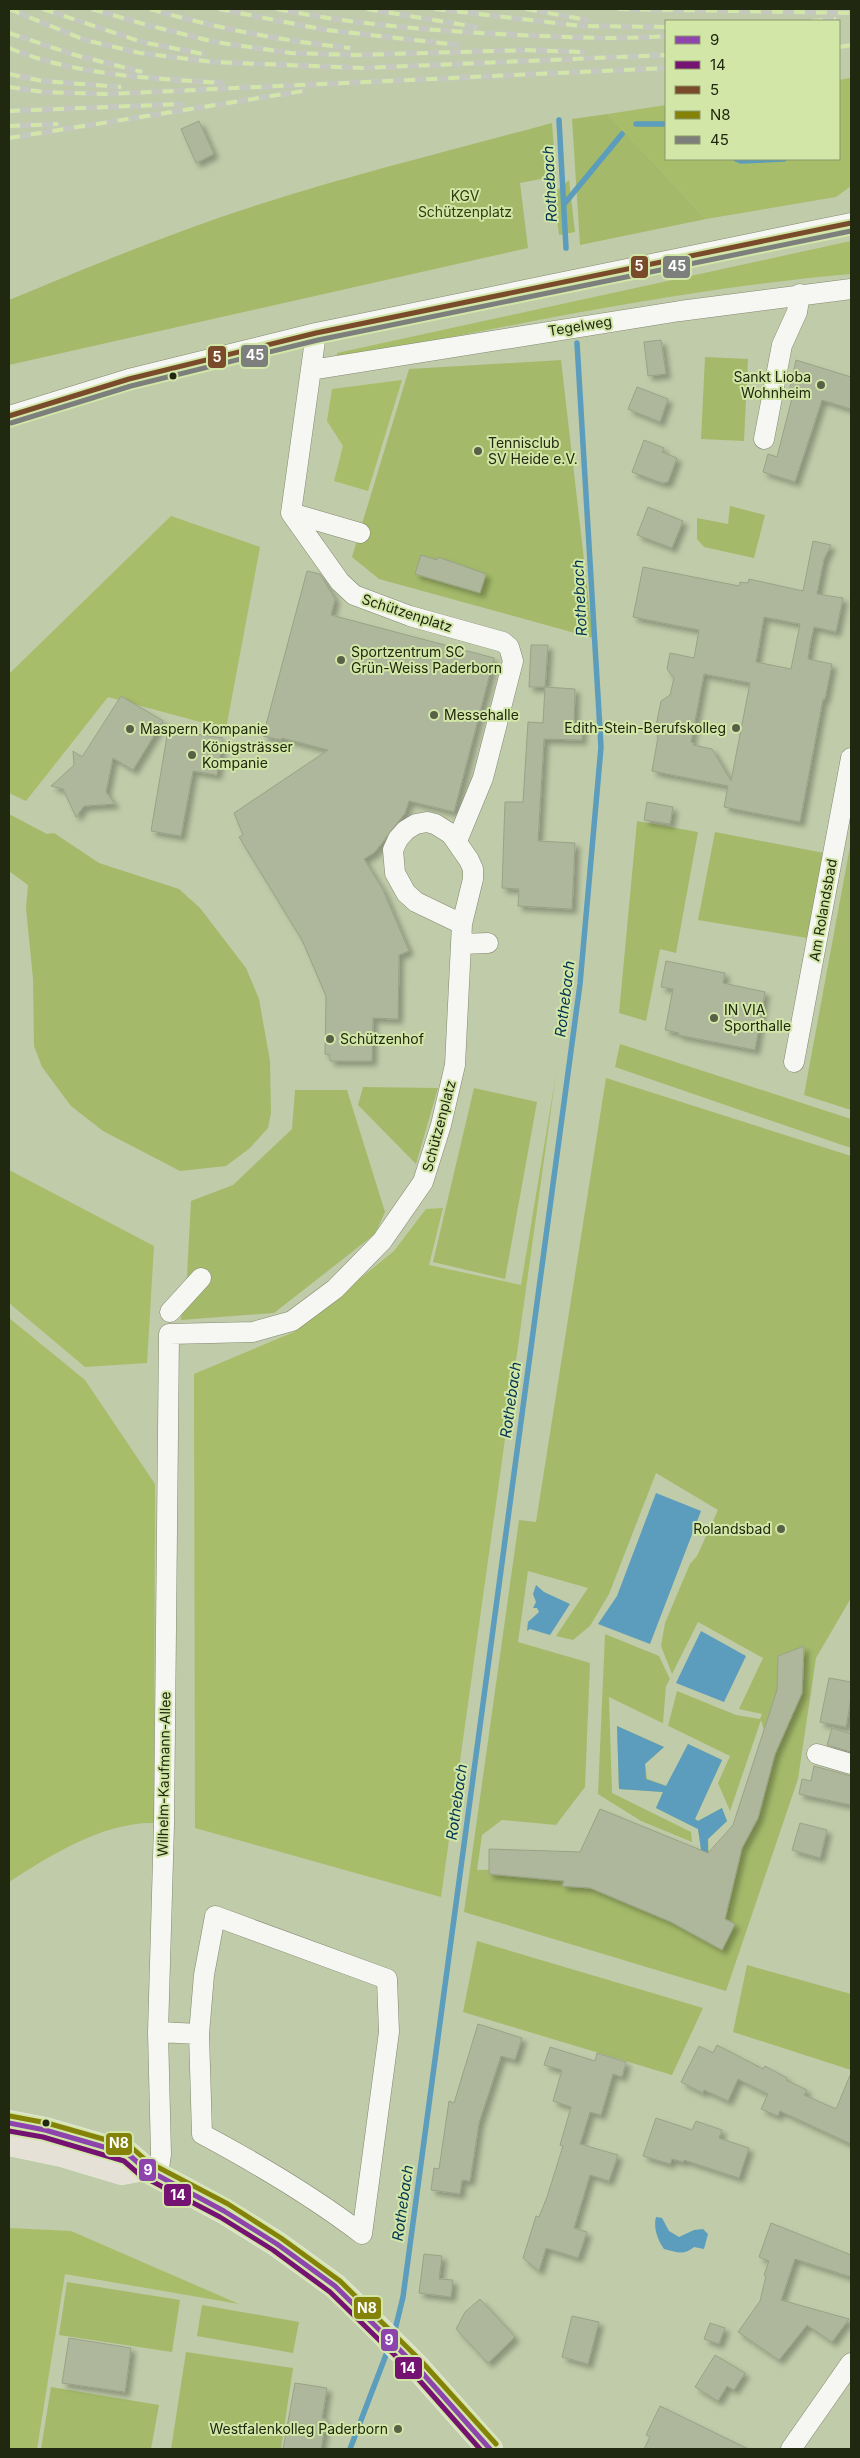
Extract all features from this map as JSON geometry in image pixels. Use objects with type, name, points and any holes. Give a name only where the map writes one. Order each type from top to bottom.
[{"type":"main road","points":[[9,2123],[45,2130],[128,2154],[151,2172],[224,2211],[277,2244],[336,2286],[403,2352],[490,2449]]},
{"type":"main road","points":[[9,2143],[62,2154],[122,2172],[151,2172]]},
{"type":"street","points":[[9,416],[129,380],[316,333],[851,223]]},
{"type":"street","name":"Tegelweg","points":[[310,370],[605,322],[800,294],[851,289]]},
{"type":"street","points":[[764,439],[782,345],[797,312],[800,294]]},
{"type":"street","points":[[316,333],[291,513],[360,533]]},
{"type":"street","name":"Schützenplatz","points":[[291,513],[340,582],[354,595],[410,616],[503,642],[513,654],[483,778],[457,841]]},
{"type":"street","name":"Am Rolandsbad","points":[[794,1062],[851,758]]},
{"type":"street","name":"Schützenplatz","points":[[168,1372],[169,1334],[253,1332],[292,1321],[335,1289],[382,1241],[423,1182],[441,1125],[455,1065],[462,924],[473,879],[473,869],[457,841],[435,824],[427,822],[416,824],[406,830],[398,839],[393,850],[392,861],[395,873],[406,893],[429,909],[462,924]]},
{"type":"street","points":[[461,944],[488,943]]},
{"type":"street","points":[[170,1312],[201,1278]]},
{"type":"street","name":"Wilhelm-Kaufmann-Allee","points":[[151,2172],[161,2154],[158,2032],[164,1825],[168,1372]]},
{"type":"street","points":[[817,1754],[851,1764]]},
{"type":"street","points":[[215,1916],[387,1979],[389,2032],[362,2234],[323,2204],[292,2184],[202,2134],[199,2034],[204,1975],[215,1916]]},
{"type":"street","points":[[158,2032],[199,2034]]},
{"type":"street","points":[[791,2449],[851,2363]]},
{"type":"green space","points":[[849,78],[851,80],[851,186],[836,197],[706,219],[608,114],[665,105],[665,160],[840,160],[840,80]]},
{"type":"green space","points":[[608,114],[706,219],[580,245],[572,119]]},
{"type":"green space","name":"KGV Schützenplatz","points":[[552,123],[556,176],[520,183],[528,248],[9,365],[9,300],[137,248],[234,213],[338,181]]},
{"type":"green space","points":[[569,180],[575,232],[559,235],[554,193]]},
{"type":"green space","points":[[851,241],[851,274],[722,289],[657,299],[337,359],[337,353]]},
{"type":"green space","points":[[705,357],[748,359],[744,441],[701,439]]},
{"type":"green space","name":"Tennisclub SV Heide e.V.","points":[[561,360],[593,638],[379,579],[352,557],[409,369]]},
{"type":"green space","points":[[402,380],[368,491],[334,481],[343,446],[327,421],[332,389]]},
{"type":"green space","points":[[730,506],[765,515],[754,558],[704,547],[697,539],[697,518],[728,524]]},
{"type":"green space","points":[[171,516],[260,547],[226,729],[108,697],[26,801],[9,793],[9,674]]},
{"type":"green space","points":[[9,814],[47,834],[54,833],[99,863],[179,889],[200,908],[246,968],[259,999],[270,1061],[271,1113],[268,1128],[250,1148],[226,1166],[180,1171],[103,1131],[71,1106],[42,1067],[34,1046],[33,979],[26,908],[28,885],[9,871]]},
{"type":"green space","points":[[637,821],[698,832],[676,953],[660,949],[646,1021],[619,1013]]},
{"type":"green space","points":[[715,832],[824,853],[807,938],[698,920]]},
{"type":"green space","points":[[851,841],[851,1110],[804,1095]]},
{"type":"green space","points":[[620,1044],[851,1119],[851,1148],[615,1067]]},
{"type":"green space","points":[[556,1074],[441,1897],[195,1828],[194,1374],[294,1332],[394,1251],[426,1209],[443,1208],[429,1265],[521,1285]]},
{"type":"green space","points":[[606,1078],[851,1156],[851,1598],[816,1658],[798,1779],[726,1991],[464,1912],[519,1520],[536,1522]],"holes":[[[656,1473],[718,1510],[697,1556],[690,1564],[665,1623],[661,1646],[672,1674],[698,1622],[763,1658],[739,1709],[762,1714],[760,1719],[736,1715],[677,1691],[668,1726],[730,1756],[718,1783],[730,1811],[761,1720],[766,1737],[726,1865],[709,1859],[708,1839],[727,1821],[722,1808],[698,1821],[695,1819],[722,1760],[688,1744],[667,1786],[647,1779],[645,1764],[664,1747],[617,1726],[619,1789],[663,1792],[656,1808],[698,1829],[702,1856],[620,1825],[623,1818],[600,1809],[588,1834],[593,1835],[585,1852],[477,1870],[482,1835],[502,1820],[556,1825],[585,1787],[590,1663],[518,1642],[528,1571],[588,1588],[556,1636],[573,1640],[590,1626],[609,1594]]]},
{"type":"green space","points":[[363,1087],[438,1088],[416,1164],[358,1105]]},
{"type":"green space","points":[[474,1088],[537,1102],[505,1279],[433,1262]]},
{"type":"green space","points":[[295,1090],[347,1090],[385,1212],[375,1234],[274,1313],[181,1320],[187,1275],[191,1201],[233,1185],[292,1129]]},
{"type":"green space","points":[[9,1170],[154,1246],[147,1363],[85,1367],[9,1303]]},
{"type":"green space","points":[[9,1318],[85,1380],[155,1484],[154,1823],[135,1824],[97,1834],[60,1851],[9,1882]]},
{"type":"green space","points":[[605,1634],[659,1656],[670,1679],[666,1686],[663,1723],[666,1725],[609,1697],[612,1793],[691,1832],[692,1842],[641,1821],[598,1794]]},
{"type":"green space","points":[[477,1941],[703,2008],[672,2075],[463,2012]]},
{"type":"green space","points":[[747,1965],[851,1994],[851,2070],[733,2032]]},
{"type":"green space","points":[[9,2228],[71,2231],[239,2304],[65,2274],[37,2449],[9,2449]]},
{"type":"green space","points":[[67,2282],[180,2300],[172,2352],[59,2335]]},
{"type":"green space","points":[[202,2305],[299,2322],[293,2353],[197,2336]]},
{"type":"green space","points":[[186,2352],[293,2368],[281,2449],[171,2449]]},
{"type":"green space","points":[[51,2387],[159,2405],[151,2449],[41,2449]]},
{"type":"water","points":[[656,1493],[701,1511],[650,1644],[598,1624],[617,1596]]},
{"type":"water","points":[[536,1585],[544,1592],[570,1604],[550,1635],[530,1629],[527,1631],[528,1622],[539,1612],[537,1608],[533,1608],[536,1602],[533,1594]]},
{"type":"water","points":[[701,1631],[746,1656],[724,1702],[676,1683]]},
{"type":"water","points":[[617,1726],[664,1747],[645,1764],[646,1779],[666,1786],[688,1744],[722,1760],[695,1819],[698,1821],[722,1808],[727,1821],[708,1839],[708,1853],[703,1863],[698,1829],[656,1808],[663,1792],[619,1789]]},
{"type":"water","points":[[656,2217],[662,2218],[669,2231],[679,2237],[694,2230],[703,2229],[708,2234],[704,2249],[694,2247],[687,2252],[680,2252],[664,2249],[657,2234]]},
{"type":"building","points":[[199,121],[214,154],[196,163],[181,129]]},
{"type":"building","points":[[661,340],[666,374],[648,376],[644,342]]},
{"type":"building","points":[[796,360],[851,377],[851,409],[822,400],[795,482],[763,472],[768,454],[777,457],[793,394],[789,392]]},
{"type":"building","points":[[637,387],[668,399],[660,422],[628,409]]},
{"type":"building","points":[[644,440],[664,448],[662,452],[677,458],[668,482],[662,483],[632,472]]},
{"type":"building","points":[[648,507],[683,521],[672,548],[637,535]]},
{"type":"building","points":[[813,541],[831,545],[824,559],[817,594],[843,598],[836,632],[814,627],[810,644],[808,659],[832,664],[825,699],[823,699],[800,822],[724,807],[728,786],[652,771],[658,737],[655,731],[661,701],[670,695],[674,678],[667,669],[670,653],[694,658],[699,630],[633,617],[643,567],[739,586],[740,582],[748,583],[749,579],[803,591]],"holes":[[[764,617],[800,624],[791,669],[756,662]],[[704,674],[750,683],[731,781],[712,749],[693,745],[694,743],[691,742]]]},
{"type":"building","points":[[421,555],[437,560],[438,557],[486,574],[480,593],[415,574]]},
{"type":"building","points":[[307,571],[320,574],[335,599],[331,615],[494,658],[454,812],[409,801],[405,813],[375,852],[364,859],[383,890],[409,951],[399,955],[398,1019],[373,1018],[372,1061],[330,1061],[330,1055],[325,1054],[326,996],[302,940],[239,837],[243,835],[234,813],[328,750],[282,738],[281,740],[263,736]]},
{"type":"building","points":[[531,645],[548,645],[545,687],[529,687]]},
{"type":"building","points":[[545,687],[575,689],[574,724],[582,724],[582,740],[544,739],[538,841],[575,843],[572,909],[518,906],[519,889],[502,888],[505,802],[523,802],[528,722],[543,723]]},
{"type":"building","points":[[121,696],[163,721],[133,770],[113,758],[106,792],[115,804],[84,806],[76,817],[63,789],[51,786],[74,765],[73,751],[82,757]]},
{"type":"building","points":[[168,730],[223,738],[217,775],[193,771],[181,836],[151,831]]},
{"type":"building","points":[[647,802],[673,807],[670,824],[644,820]]},
{"type":"building","name":"IN VIA Sporthalle","points":[[666,961],[725,973],[723,983],[765,992],[755,1050],[678,1035],[679,1033],[665,1030],[673,989],[661,987]]},
{"type":"building","points":[[804,1646],[802,1693],[775,1754],[758,1818],[742,1848],[725,1919],[735,1924],[722,1950],[671,1922],[590,1888],[562,1886],[564,1881],[489,1874],[489,1849],[580,1852],[600,1809],[708,1853],[733,1825],[777,1690],[778,1656]]},
{"type":"building","points":[[829,1678],[851,1682],[851,1698],[846,1727],[820,1722]]},
{"type":"building","points":[[832,1728],[851,1734],[851,1752],[827,1745]]},
{"type":"building","points":[[814,1766],[851,1776],[851,1805],[799,1794],[802,1779],[811,1781]]},
{"type":"building","points":[[800,1823],[827,1830],[820,1858],[792,1850]]},
{"type":"building","points":[[478,2024],[522,2038],[515,2060],[501,2056],[479,2123],[470,2181],[462,2180],[460,2194],[431,2190],[434,2168],[439,2169],[449,2101],[454,2103]]},
{"type":"building","points":[[717,2045],[763,2069],[765,2066],[787,2078],[786,2080],[807,2090],[804,2095],[836,2109],[851,2073],[851,2144],[780,2111],[778,2116],[761,2109],[768,2094],[738,2079],[728,2101],[704,2090],[703,2093],[681,2082],[699,2046],[713,2053]]},
{"type":"building","points":[[550,2047],[595,2061],[597,2053],[626,2062],[622,2077],[613,2074],[601,2115],[590,2112],[580,2144],[618,2155],[609,2181],[590,2175],[574,2228],[587,2232],[578,2258],[546,2248],[539,2271],[523,2258],[536,2216],[539,2217],[547,2197],[563,2146],[560,2145],[571,2107],[553,2101],[562,2070],[544,2065]]},
{"type":"building","points":[[656,2118],[692,2130],[696,2121],[722,2130],[719,2138],[749,2148],[739,2178],[684,2160],[683,2162],[672,2159],[670,2164],[643,2156]]},
{"type":"building","points":[[771,2223],[851,2255],[851,2277],[795,2259],[781,2300],[849,2319],[832,2342],[807,2325],[779,2360],[738,2332],[760,2301],[766,2276],[764,2275],[769,2261],[759,2257]]},
{"type":"building","points":[[424,2254],[442,2256],[439,2279],[453,2280],[451,2297],[419,2293]]},
{"type":"building","points":[[480,2299],[515,2337],[488,2363],[456,2329],[465,2312]]},
{"type":"building","points":[[572,2316],[599,2322],[588,2364],[562,2357]]},
{"type":"building","points":[[710,2323],[725,2328],[719,2344],[704,2339]]},
{"type":"building","points":[[69,2338],[131,2348],[125,2392],[62,2383]]},
{"type":"building","points":[[715,2355],[745,2373],[734,2390],[727,2386],[718,2401],[695,2387]]},
{"type":"building","points":[[295,2383],[327,2388],[322,2418],[326,2419],[321,2449],[283,2449]]},
{"type":"building","points":[[660,2406],[748,2449],[644,2449],[650,2437],[646,2435]]},
{"type":"waterway","name":"Rothebach","points":[[559,120],[566,248]]},
{"type":"waterway","points":[[636,124],[665,124]]},
{"type":"waterway","points":[[565,203],[622,134]]},
{"type":"waterway","points":[[738,160],[762,160]]},
{"type":"waterway","name":"Rothebach","points":[[394,2334],[403,2297],[580,984],[601,747],[577,343]]},
{"type":"waterway","name":"Rothebach","points":[[350,2449],[389,2347]]},
{"type":"railway","points":[[9,9],[85,40],[140,53],[213,62],[363,68],[665,55]]},
{"type":"railway","points":[[43,9],[142,42],[203,54]]},
{"type":"railway","points":[[92,9],[215,42],[291,53],[355,55],[530,50]]},
{"type":"railway","points":[[150,9],[249,33],[299,42],[350,48]]},
{"type":"railway","points":[[219,9],[326,30],[458,45]]},
{"type":"railway","points":[[277,9],[397,27],[457,32],[592,38],[665,36]]},
{"type":"railway","points":[[367,9],[476,27]]},
{"type":"railway","points":[[435,9],[582,26],[665,27]]},
{"type":"railway","points":[[526,9],[587,20]]},
{"type":"railway","points":[[618,9],[851,13]]},
{"type":"railway","points":[[824,20],[836,19]]},
{"type":"railway","points":[[9,33],[75,55],[142,72]]},
{"type":"railway","points":[[840,47],[851,45]]},
{"type":"railway","points":[[9,48],[61,65],[87,70],[141,77],[222,83]]},
{"type":"railway","points":[[525,50],[583,52]]},
{"type":"railway","points":[[9,87],[43,92],[107,94],[665,68]]},
{"type":"railway","points":[[9,74],[42,81],[121,87]]},
{"type":"railway","points":[[9,138],[303,91]]},
{"type":"railway","points":[[9,111],[182,104]]},
{"type":"railway","points":[[9,126],[58,124]]},
{"type":"transit line","name":"5","points":[[9,416],[129,379],[316,333],[851,223]]},
{"type":"transit line","name":"45","points":[[11,423],[131,386],[318,340],[851,231]]},
{"type":"transit line","name":"N8","points":[[10,2116],[47,2123],[131,2147],[148,2162],[228,2204],[281,2238],[340,2281],[422,2362],[496,2444]]},
{"type":"transit line","name":"9","points":[[9,2123],[45,2130],[128,2154],[144,2168],[224,2211],[277,2244],[335,2286],[417,2367],[490,2449]]},
{"type":"transit line","name":"14","points":[[9,2131],[43,2137],[124,2161],[140,2175],[220,2217],[273,2250],[330,2292],[412,2372],[480,2449]]},
{"type":"place","name":"Sankt Lioba Wohnheim","points":[[821,385]]},
{"type":"place","name":"Tennisclub SV Heide e.V.","points":[[478,451]]},
{"type":"place","name":"Sportzentrum SC Grün-Weiss Paderborn","points":[[341,660]]},
{"type":"place","name":"Messehalle","points":[[434,715]]},
{"type":"place","name":"Edith-Stein-Berufskolleg","points":[[736,728]]},
{"type":"place","name":"Maspern Kompanie","points":[[130,729]]},
{"type":"place","name":"Königsträsser Kompanie","points":[[192,755]]},
{"type":"place","name":"IN VIA Sporthalle","points":[[714,1018]]},
{"type":"place","name":"Schützenhof","points":[[330,1039]]},
{"type":"place","name":"Rolandsbad","points":[[781,1529]]},
{"type":"place","name":"Westfalenkolleg Paderborn","points":[[398,2429]]}]
